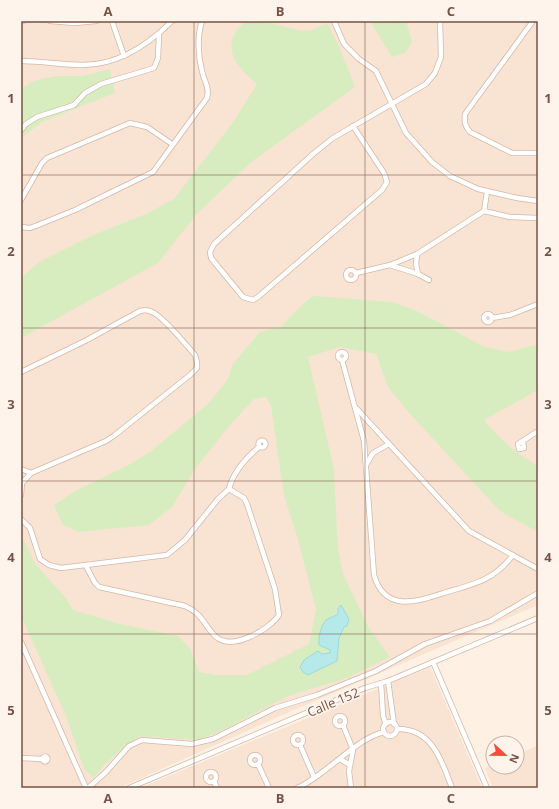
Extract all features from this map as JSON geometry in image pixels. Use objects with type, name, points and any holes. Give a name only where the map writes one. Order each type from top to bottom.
[{"type":"street","points":[[50,21],[75,23],[96,21]]},
{"type":"street","points":[[112,21],[124,56]]},
{"type":"street","points":[[21,61],[84,65],[107,61],[135,52],[159,34],[172,21]]},
{"type":"street","points":[[21,227],[30,228],[75,210],[153,172],[207,98],[208,93],[202,72],[199,49],[199,34],[202,21]]},
{"type":"street","points":[[334,21],[344,44],[356,56],[376,71],[406,133],[432,162],[450,176],[487,192],[527,199],[538,199]]},
{"type":"street","points":[[353,126],[384,173],[387,182],[382,190],[258,297],[253,300],[243,297],[211,258],[210,252],[214,244],[314,154],[334,138],[353,126],[392,104],[418,91],[426,84],[435,73],[441,56],[440,21]]},
{"type":"street","points":[[533,21],[465,114],[464,120],[465,127],[470,132],[512,153],[538,153]]},
{"type":"street","points":[[21,130],[26,124],[37,117],[74,105],[85,93],[100,84],[154,68],[158,58],[159,34]]},
{"type":"street","points":[[21,200],[42,163],[47,158],[53,154],[130,123],[147,127],[172,144]]},
{"type":"street","points":[[484,211],[487,192]]},
{"type":"street","points":[[356,273],[390,265],[417,254],[484,211],[510,217],[538,218]]},
{"type":"street","points":[[417,254],[416,264],[418,274]]},
{"type":"street","points":[[390,265],[418,274],[429,280]]},
{"type":"street","points":[[492,318],[510,315],[538,304]]},
{"type":"street","points":[[21,372],[85,341],[140,311],[147,310],[153,312],[161,318],[195,355],[198,362],[197,368],[190,375],[106,441],[31,473],[22,482],[21,495]]},
{"type":"street","points":[[342,360],[364,440],[374,575],[378,587],[384,594],[396,600],[407,602],[421,601],[477,583],[490,577],[498,572],[513,555]]},
{"type":"street","points":[[356,408],[470,530],[513,555],[525,560],[538,569]]},
{"type":"street","points":[[523,441],[538,430]]},
{"type":"street","points":[[366,465],[374,453],[389,444]]},
{"type":"street","points":[[21,519],[30,528],[40,559],[49,565],[61,568],[167,555],[185,540],[218,499],[229,489],[231,479],[259,447]]},
{"type":"street","points":[[21,469],[31,473]]},
{"type":"street","points":[[86,566],[95,583],[99,587],[185,606],[192,609],[198,613],[215,636],[221,641],[232,642],[257,634],[276,620],[279,615],[279,605],[247,504],[244,498],[229,489]]},
{"type":"street","points":[[21,642],[87,788],[106,772],[129,746],[142,740],[192,744],[213,739],[275,708],[317,695],[376,670],[425,644],[490,621],[538,593]]},
{"type":"street","name":"Calle 152","points":[[129,788],[538,618]]},
{"type":"street","points":[[433,662],[487,788]]},
{"type":"street","points":[[388,681],[394,724],[397,729],[415,732],[432,745],[441,758],[452,788]]},
{"type":"street","points":[[381,683],[383,716],[386,724],[384,727],[384,732]]},
{"type":"street","points":[[386,724],[394,724]]},
{"type":"street","points":[[343,725],[353,750],[350,765],[351,788]]},
{"type":"street","points":[[384,732],[391,736],[395,734],[397,729]]},
{"type":"street","points":[[306,788],[314,777],[368,738],[384,732]]},
{"type":"street","points":[[300,745],[314,777]]},
{"type":"street","points":[[21,758],[42,758]]},
{"type":"street","points":[[340,759],[350,765]]},
{"type":"street","points":[[258,764],[269,788]]},
{"type":"street","points":[[214,781],[217,788]]},
{"type":"street","points":[[297,788],[309,782]]},
{"type":"shaded area","points":[[21,21],[538,21],[538,605],[280,716],[119,788],[21,788]]},
{"type":"shaded area","points":[[430,667],[482,788],[140,788]]},
{"type":"shaded area","points":[[538,745],[538,788],[493,788],[488,775],[525,775],[525,751]]},
{"type":"green space","points":[[246,21],[263,21],[301,31],[312,30],[327,23],[338,44],[355,87],[250,163],[196,215],[158,263],[21,338],[21,278],[39,262],[93,235],[146,214],[174,199],[234,121],[257,84],[242,70],[233,55],[231,47],[237,30]]},
{"type":"green space","points":[[370,21],[406,21],[412,42],[405,53],[392,57]]},
{"type":"green space","points":[[110,69],[115,93],[42,122],[21,138],[21,88],[37,80],[57,76],[83,76]]},
{"type":"green space","points":[[316,296],[392,302],[415,310],[485,347],[509,352],[538,344],[538,390],[484,420],[509,446],[538,466],[538,532],[500,511],[410,414],[388,387],[376,354],[340,347],[308,357],[334,469],[338,549],[343,574],[369,628],[390,657],[347,678],[288,696],[225,729],[199,740],[140,736],[104,765],[94,778],[84,769],[66,716],[21,616],[21,535],[36,565],[66,598],[73,610],[120,624],[178,636],[190,648],[199,672],[216,675],[247,675],[309,644],[316,609],[297,536],[284,496],[271,406],[266,397],[254,399],[230,425],[195,469],[172,507],[149,525],[78,532],[63,525],[54,505],[75,491],[127,466],[151,451],[208,404],[225,383],[232,365],[260,332],[281,327],[311,297]]},
{"type":"water","points":[[341,605],[349,619],[347,626],[344,627],[339,638],[337,661],[308,675],[303,672],[300,667],[304,660],[318,651],[322,654],[330,653],[330,650],[319,645],[320,632],[326,620],[338,614],[338,608]]}]
